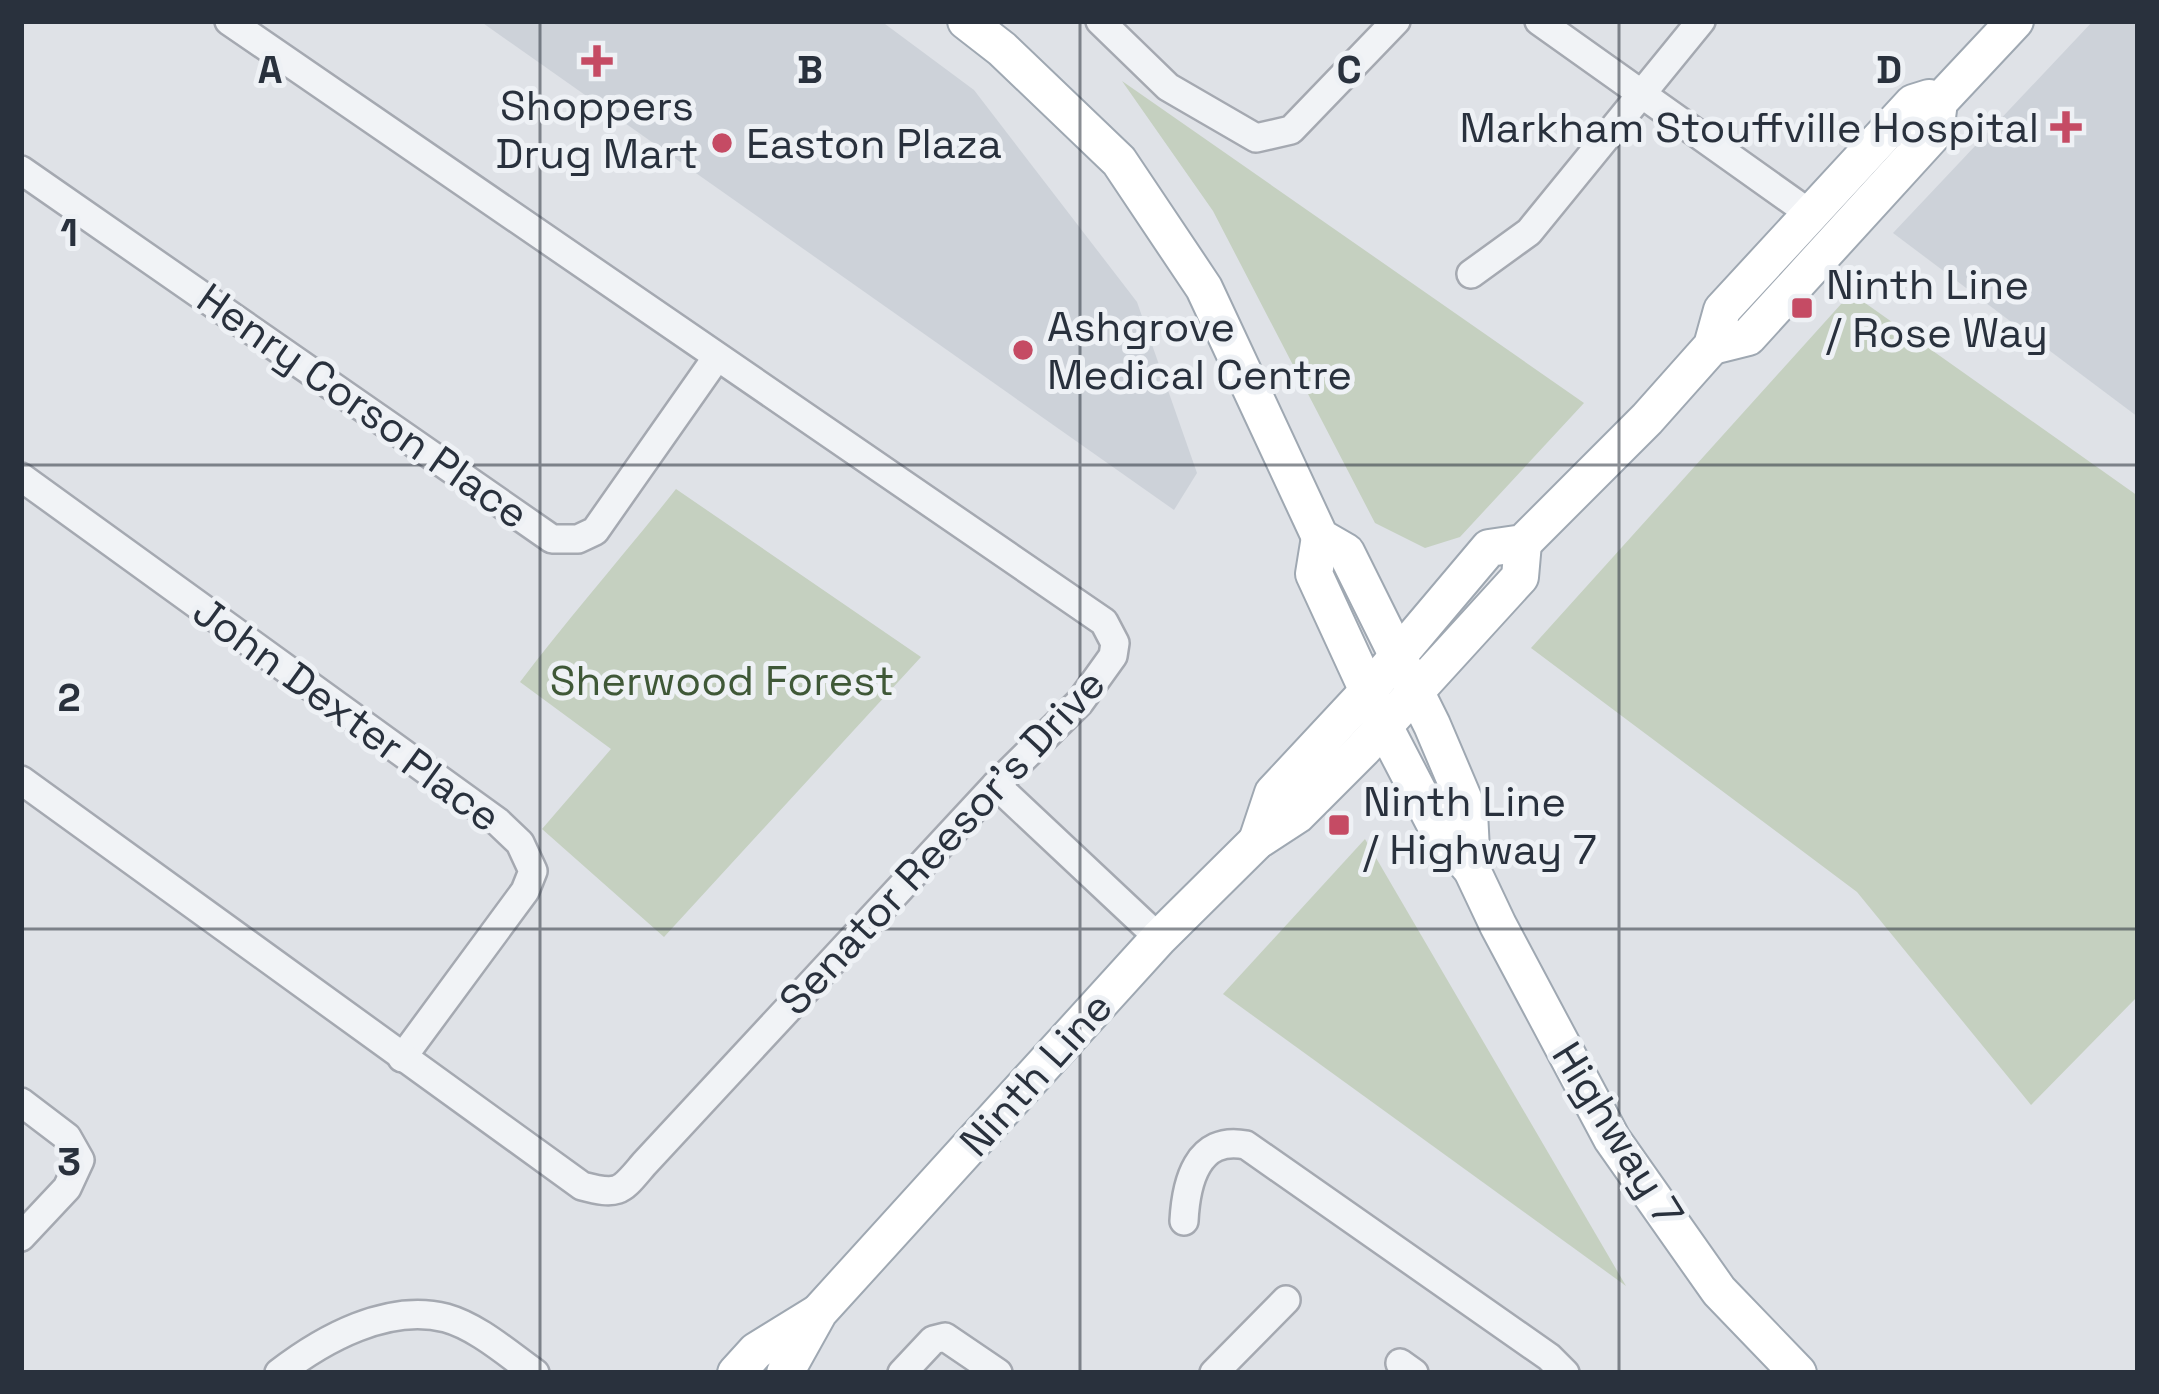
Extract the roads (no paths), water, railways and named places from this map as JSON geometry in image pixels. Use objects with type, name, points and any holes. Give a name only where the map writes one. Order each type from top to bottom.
[{"type":"main road","name":"Highway 7","points":[[966,21],[1002,49],[1119,161],[1204,288],[1320,537],[1346,552],[1416,688],[1468,812],[1472,870]]},
{"type":"main road","name":"Ninth Line","points":[[1712,346],[1748,337],[1936,131],[1939,102],[2015,21]]},
{"type":"main road","name":"Ninth Line","points":[[1257,841],[1273,794],[1370,689],[1489,548],[1523,543],[1647,419],[1712,346],[1722,310],[1913,103],[1929,98],[1939,102]]},
{"type":"main road","name":"Highway 7","points":[[1320,537],[1313,574],[1384,726],[1437,828],[1472,870],[1612,1139],[1719,1292],[1798,1373]]},
{"type":"main road","name":"Ninth Line","points":[[785,1373],[819,1312],[1160,938],[1257,841],[1298,815],[1520,577],[1523,543]]},
{"type":"main road","name":"Ninth Line","points":[[736,1373],[756,1351],[819,1312]]},
{"type":"street","name":"Senator Reesor's Drive","points":[[21,780],[582,1186],[601,1191],[628,1187],[644,1164],[996,785],[1080,702],[1107,668],[1115,643],[1104,622],[229,21]]},
{"type":"street","points":[[1100,21],[1168,87],[1256,138],[1291,130],[1396,21]]},
{"type":"street","points":[[1539,21],[1809,214]]},
{"type":"street","points":[[1472,274],[1529,232],[1701,21]]},
{"type":"street","name":"Henry Corson Place","points":[[21,170],[552,539],[578,539],[595,531],[717,357]]},
{"type":"street","name":"John Dexter Place","points":[[21,477],[498,822],[520,843],[533,871],[525,891],[402,1058]]},
{"type":"street","points":[[996,785],[1160,938]]},
{"type":"street","points":[[21,1102],[67,1137],[80,1160],[67,1188],[21,1237]]},
{"type":"street","points":[[1184,1221],[1188,1179],[1199,1162],[1224,1144],[1246,1145],[1565,1373]]},
{"type":"street","points":[[1214,1373],[1286,1300]]},
{"type":"street","points":[[279,1373],[304,1353],[358,1325],[420,1314],[449,1319],[485,1337],[535,1373]]},
{"type":"street","points":[[902,1373],[933,1340],[945,1337],[998,1373]]},
{"type":"place","name":"Shoppers Drug Mart","points":[[597,61]]},
{"type":"place","name":"Markham Stouffville Hospital","points":[[2066,127]]},
{"type":"place","name":"Easton Plaza","points":[[722,143]]},
{"type":"place","name":"Ninth Line / Rose Way","points":[[1802,308]]},
{"type":"place","name":"Ashgrove Medical Centre","points":[[1023,350]]},
{"type":"place","name":"Ninth Line / Highway 7","points":[[1339,825]]},
{"type":"park label","name":"Sherwood Forest","points":[[722,680]]}]
